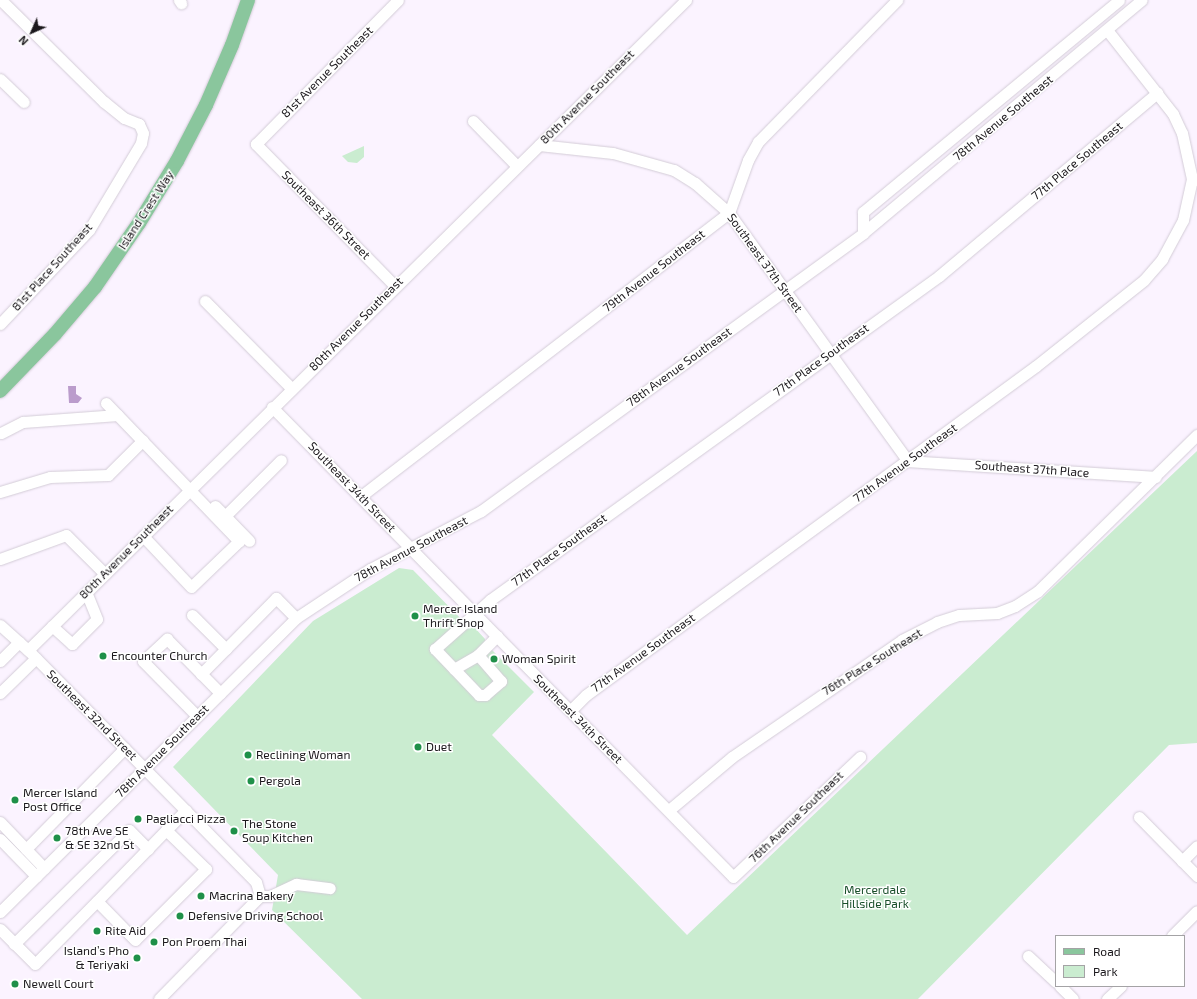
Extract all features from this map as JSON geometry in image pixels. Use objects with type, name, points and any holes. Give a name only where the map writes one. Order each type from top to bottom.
[{"type":"main road","name":"Island Crest Way","points":[[0,391],[55,334],[95,287],[139,223],[177,161],[206,104],[232,45],[248,0]]},
{"type":"street","name":"81st Place Southeast","points":[[0,324],[89,230],[141,143],[143,133],[139,124],[124,118],[104,102],[1,0]]},
{"type":"street","name":"81st Avenue Southeast","points":[[256,144],[398,0]]},
{"type":"street","name":"80th Avenue Southeast","points":[[0,693],[32,654],[52,626],[291,388],[396,286],[516,165],[539,145],[686,0]]},
{"type":"street","points":[[729,213],[748,160],[758,142],[896,0]]},
{"type":"street","name":"78th Avenue Southeast","points":[[863,233],[863,212],[1119,0]]},
{"type":"street","name":"78th Avenue Southeast","points":[[0,912],[146,769],[296,618],[370,569],[412,549],[481,511],[863,233],[1142,0]]},
{"type":"street","points":[[1107,30],[1157,93],[1182,133],[1195,179]]},
{"type":"street","points":[[0,79],[24,102]]},
{"type":"street","name":"77th Place Southeast","points":[[454,669],[435,650],[490,600],[830,353],[939,276],[1157,93]]},
{"type":"street","points":[[473,121],[516,165]]},
{"type":"street","name":"Southeast 36th Street","points":[[256,144],[396,286]]},
{"type":"street","name":"Southeast 37th Street","points":[[539,145],[612,153],[674,170],[695,183],[729,213],[908,461]]},
{"type":"street","name":"77th Avenue Southeast","points":[[571,710],[586,695],[1036,366],[1144,280],[1162,259],[1180,227],[1195,179]]},
{"type":"street","name":"79th Avenue Southeast","points":[[361,496],[729,213]]},
{"type":"street","points":[[205,301],[291,388]]},
{"type":"street","points":[[106,403],[250,541]]},
{"type":"street","name":"Southeast 34th Street","points":[[272,407],[571,710],[733,877]]},
{"type":"street","points":[[1,433],[23,422],[118,415]]},
{"type":"street","points":[[1155,477],[1197,435]]},
{"type":"street","points":[[0,492],[50,477],[108,475],[143,440]]},
{"type":"street","points":[[225,516],[281,460]]},
{"type":"street","name":"Southeast 37th Place","points":[[908,461],[1155,477]]},
{"type":"street","name":"76th Place Southeast","points":[[669,810],[732,757],[902,640],[937,622],[959,615],[997,614],[1015,606],[1038,591],[1155,477]]},
{"type":"street","points":[[142,536],[191,587],[239,541],[192,487]]},
{"type":"street","points":[[0,559],[66,534],[105,574]]},
{"type":"street","points":[[52,626],[72,644],[97,619],[86,592]]},
{"type":"street","points":[[201,674],[276,598],[296,618]]},
{"type":"street","points":[[192,615],[226,649]]},
{"type":"street","name":"Southeast 32nd Street","points":[[0,625],[32,654],[256,882],[260,896]]},
{"type":"street","points":[[478,655],[501,681],[485,695],[479,695],[454,669],[478,655],[497,636]]},
{"type":"street","points":[[197,716],[143,661],[167,639],[220,693]]},
{"type":"street","points":[[0,661],[19,642]]},
{"type":"street","points":[[26,849],[125,748]]},
{"type":"street","name":"76th Avenue Southeast","points":[[733,877],[860,757]]},
{"type":"street","points":[[0,929],[34,964],[186,810]]},
{"type":"street","points":[[1139,817],[1197,876]]},
{"type":"street","points":[[0,822],[26,849],[40,872]]},
{"type":"street","points":[[14,944],[129,830],[148,849]]},
{"type":"street","points":[[97,901],[134,940],[206,869],[166,830]]},
{"type":"street","points":[[0,840],[40,872]]},
{"type":"street","points":[[1182,861],[1197,846]]},
{"type":"street","points":[[159,999],[260,896],[270,896],[296,884],[330,888]]},
{"type":"street","points":[[1173,935],[1197,911]]},
{"type":"street","points":[[1028,956],[1055,981]]},
{"type":"street","points":[[1061,987],[1073,999]]},
{"type":"street","points":[[1107,999],[1120,987]]},
{"type":"green space","points":[[364,146],[364,157],[357,163],[348,162],[342,156]]},
{"type":"green space","name":"Mercerdale Hillside Park","points":[[1197,451],[1197,743],[1169,745],[918,999],[362,999],[272,910],[278,875],[173,767],[313,621],[399,568],[413,570],[470,628],[474,627],[485,639],[485,643],[534,692],[492,735],[687,935]]},
{"type":"shaded area","points":[[68,386],[76,386],[76,394],[82,398],[78,403],[69,403]]},
{"type":"place","name":"Mercer Island Thrift Shop","points":[[415,616]]},
{"type":"place","name":"Encounter Church","points":[[103,656]]},
{"type":"place","name":"Woman Spirit","points":[[494,659]]},
{"type":"place","name":"Duet","points":[[418,747]]},
{"type":"place","name":"Reclining Woman","points":[[248,755]]},
{"type":"place","name":"Pergola","points":[[251,781]]},
{"type":"place","name":"Mercer Island Post Office","points":[[15,800]]},
{"type":"place","name":"Pagliacci Pizza","points":[[138,819]]},
{"type":"place","name":"The Stone Soup Kitchen","points":[[234,831]]},
{"type":"place","name":"78th Ave SE & SE 32nd St","points":[[57,838]]},
{"type":"place","name":"Macrina Bakery","points":[[201,896]]},
{"type":"place","name":"Defensive Driving School","points":[[180,916]]},
{"type":"place","name":"Rite Aid","points":[[97,931]]},
{"type":"place","name":"Pon Proem Thai","points":[[154,942]]},
{"type":"place","name":"Island’s Pho & Teriyaki","points":[[137,958]]},
{"type":"place","name":"Newell Court","points":[[15,984]]}]
